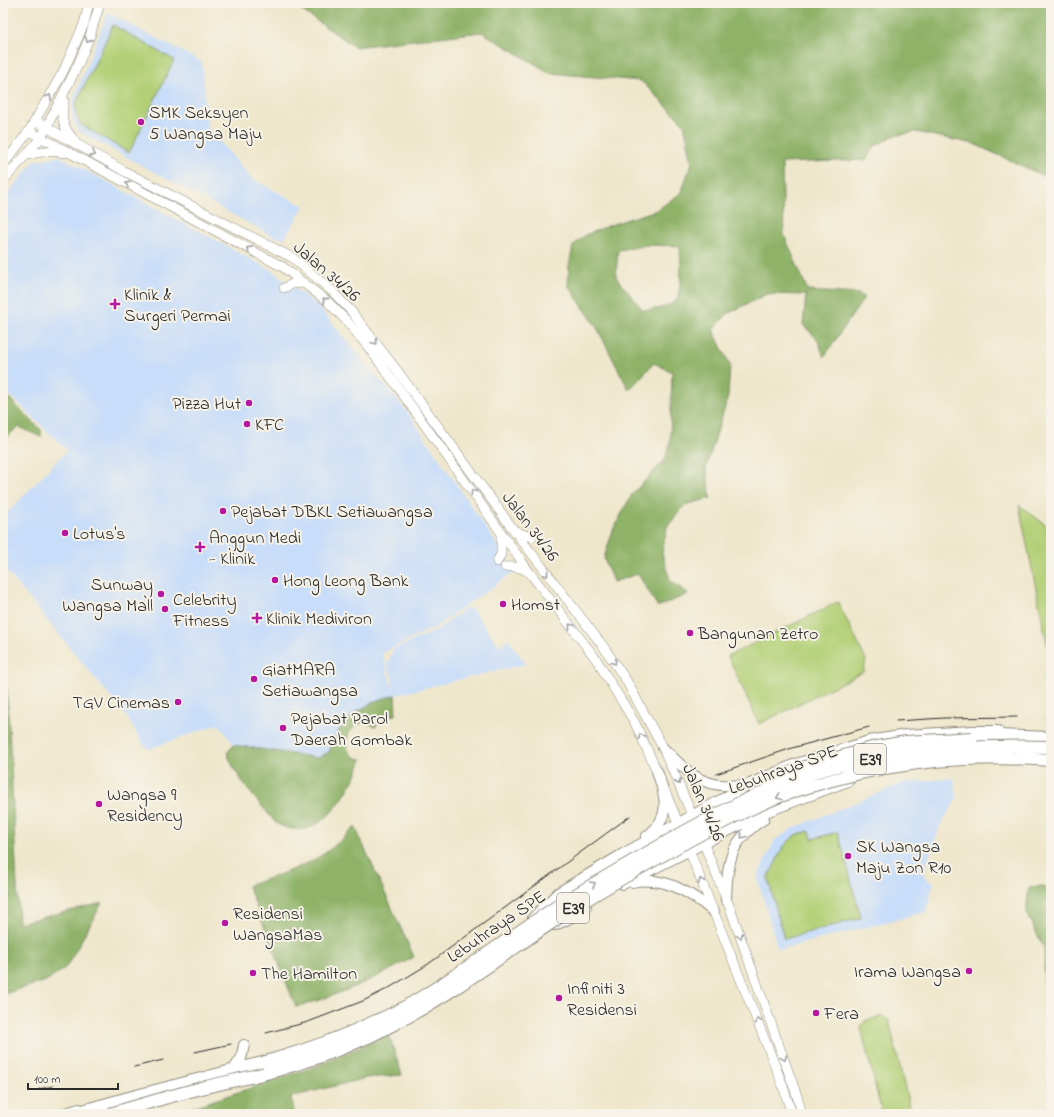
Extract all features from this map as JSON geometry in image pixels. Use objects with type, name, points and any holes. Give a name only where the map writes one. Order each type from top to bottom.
[{"type":"highway","name":"E39","points":[[697,819],[775,778],[826,760],[872,748],[906,742],[999,736],[1051,738]]},
{"type":"highway","name":"Lebuhraya SPE","points":[[72,1114],[304,1051],[341,1038],[405,1008],[456,976],[571,898],[697,819],[775,787],[816,772],[853,762],[896,755],[952,748],[1022,746],[1051,748]]},
{"type":"highway","name":"Lebuhraya SPE","points":[[110,1114],[197,1089],[286,1068],[323,1056],[374,1034],[440,998],[577,906],[645,865],[742,813],[779,797],[808,787],[868,771],[923,762],[974,758],[1051,760]]},
{"type":"main road","points":[[3,165],[36,121],[63,72],[84,24],[89,3]]},
{"type":"main road","points":[[3,181],[41,138],[47,128],[78,65],[90,36],[100,3]]},
{"type":"main road","points":[[66,89],[62,116],[64,126],[79,146]]},
{"type":"main road","name":"Jalan 34/26","points":[[36,121],[138,178],[293,258],[332,291],[351,311],[396,368],[513,529],[603,646],[626,680],[663,748],[697,819],[703,842],[726,900],[797,1096],[802,1114]]},
{"type":"main road","name":"Jalan 34/26","points":[[29,131],[283,267],[326,301],[345,319],[366,344],[530,572],[596,659],[635,723],[657,771],[714,912],[782,1083],[792,1114]]},
{"type":"main road","points":[[25,156],[39,152],[53,151],[71,154]]},
{"type":"main road","points":[[284,288],[292,284],[303,283]]},
{"type":"main road","points":[[513,529],[532,537]]},
{"type":"main road","points":[[501,532],[501,565],[521,567],[530,572]]},
{"type":"main road","points":[[62,1114],[302,1049],[340,1036],[404,1005],[438,983],[529,922],[558,893],[678,824],[697,819],[748,785],[793,765],[869,741],[906,735],[972,731],[1007,731],[1051,738]]},
{"type":"main road","points":[[795,777],[858,754],[885,748],[973,741],[1051,742]]},
{"type":"main road","points":[[663,748],[689,773],[711,784],[727,787],[748,785]]},
{"type":"main road","points":[[799,792],[829,782],[895,768],[978,754],[1026,753],[1051,755]]},
{"type":"main road","points":[[624,854],[650,834],[658,825],[663,815],[666,803],[657,771]]},
{"type":"main road","points":[[121,1114],[264,1077],[316,1060],[401,1024],[450,994],[547,929],[568,919],[622,884],[763,813],[864,775]]},
{"type":"main road","points":[[726,900],[727,873],[730,860],[736,846],[750,828],[786,805]]},
{"type":"main road","points":[[622,884],[638,880],[657,881],[674,885],[689,893],[714,912]]},
{"type":"main road","points":[[236,1066],[241,1059],[244,1045]]},
{"type":"shaded area","name":"SMK Seksyen 5 Wangsa Maju","points":[[108,13],[202,62],[207,127],[252,179],[304,206],[285,238],[276,238],[78,131],[72,116],[72,102]]},
{"type":"shaded area","points":[[59,156],[271,270],[317,305],[409,414],[515,571],[434,628],[382,653],[393,691],[392,677],[387,664],[394,649],[435,631],[466,608],[472,609],[499,646],[508,639],[526,664],[375,701],[355,713],[346,721],[333,740],[329,752],[318,758],[234,745],[219,724],[149,749],[143,744],[127,717],[3,567],[3,517],[67,450],[3,389],[3,200],[34,161]]},
{"type":"shaded area","name":"SK Wangsa Maju Zon R10","points":[[954,778],[957,798],[940,826],[923,873],[928,881],[934,882],[926,912],[778,950],[757,877],[775,840],[794,828],[903,783]]},
{"type":"green space","points":[[291,3],[1051,3],[1051,179],[974,144],[916,132],[893,136],[874,147],[866,160],[782,163],[784,235],[808,291],[860,294],[864,298],[824,357],[818,340],[803,325],[806,295],[767,294],[727,314],[713,330],[730,365],[728,397],[706,468],[711,498],[685,505],[667,527],[662,553],[670,580],[688,594],[658,607],[638,574],[613,582],[604,558],[613,530],[632,494],[665,460],[670,442],[672,372],[654,363],[629,390],[596,326],[568,285],[569,266],[573,246],[585,235],[613,224],[657,210],[681,193],[692,162],[684,124],[641,81],[550,73],[482,32],[355,47]],"holes":[[[647,245],[680,246],[681,276],[679,292],[676,298],[673,303],[666,306],[643,310],[616,277],[618,250]]]},
{"type":"green space","points":[[113,25],[174,60],[129,153],[80,124],[76,114],[76,103]]},
{"type":"green space","points":[[3,392],[41,430],[41,437],[19,427],[13,431],[3,443]]},
{"type":"green space","points":[[1019,505],[1051,529],[1051,687],[1048,648]]},
{"type":"green space","points":[[838,602],[866,660],[863,672],[759,724],[728,656]]},
{"type":"green space","points":[[3,685],[7,689],[19,923],[102,903],[67,966],[49,980],[4,994],[3,994]]},
{"type":"green space","points":[[395,695],[396,715],[379,716],[376,727],[364,723],[358,725],[350,732],[347,747],[353,756],[362,759],[359,768],[349,788],[335,808],[320,822],[307,829],[293,829],[276,823],[242,781],[227,753],[234,745],[318,758],[329,752],[339,730],[355,713],[375,701]]},
{"type":"green space","points":[[355,827],[414,957],[357,986],[327,998],[296,1007],[248,886],[314,860],[335,845]]},
{"type":"green space","points":[[810,831],[812,839],[838,832],[861,918],[784,939],[768,878],[784,846],[795,835]]},
{"type":"green space","points":[[1043,886],[1051,888],[1051,991],[1044,986],[1044,948],[1026,913],[1029,887]]},
{"type":"green space","points":[[882,1016],[889,1020],[911,1114],[882,1114],[861,1027],[865,1021]]},
{"type":"green space","points":[[389,1035],[402,1075],[366,1078],[291,1097],[295,1114],[172,1114],[314,1067]]},
{"type":"tram line","points":[[896,721],[944,718],[1017,717]]},
{"type":"tram line","points":[[1046,717],[1051,717]]},
{"type":"tram line","points":[[716,774],[792,748],[869,727]]},
{"type":"tram line","points":[[266,1033],[308,1022],[363,1001],[389,988],[427,965],[630,816]]},
{"type":"tram line","points":[[195,1052],[231,1044]]},
{"type":"tram line","points":[[134,1067],[163,1060]]},
{"type":"tram line","points":[[39,1089],[53,1086]]},
{"type":"place","name":"SMK Seksyen 5 Wangsa Maju","points":[[141,122]]},
{"type":"place","name":"Klinik & Surgeri Permai","points":[[115,304]]},
{"type":"place","name":"Pizza Hut","points":[[249,403]]},
{"type":"place","name":"KFC","points":[[247,424]]},
{"type":"place","name":"Pejabat DBKL Setiawangsa","points":[[223,511]]},
{"type":"place","name":"Lotus's","points":[[65,533]]},
{"type":"place","name":"Anggun Medi - Klinik","points":[[200,547]]},
{"type":"place","name":"Hong Leong Bank","points":[[275,580]]},
{"type":"place","name":"Sunway Wangsa Mall","points":[[161,594]]},
{"type":"place","name":"Homst","points":[[503,604]]},
{"type":"place","name":"Celebrity Fitness","points":[[165,609]]},
{"type":"place","name":"Klinik Mediviron","points":[[257,618]]},
{"type":"place","name":"Bangunan Zetro","points":[[690,633]]},
{"type":"place","name":"GiatMARA Setiawangsa","points":[[254,679]]},
{"type":"place","name":"TGV Cinemas","points":[[178,702]]},
{"type":"place","name":"Pejabat Parol Daerah Gombak","points":[[283,728]]},
{"type":"place","name":"Wangsa 9 Residency","points":[[99,804]]},
{"type":"place","name":"SK Wangsa Maju Zon R10","points":[[848,856]]},
{"type":"place","name":"Residensi WangsaMas","points":[[225,923]]},
{"type":"place","name":"Irama Wangsa","points":[[969,971]]},
{"type":"place","name":"The Hamilton","points":[[253,973]]},
{"type":"place","name":"Infiniti 3 Residensi","points":[[559,998]]},
{"type":"place","name":"Fera","points":[[816,1013]]}]
